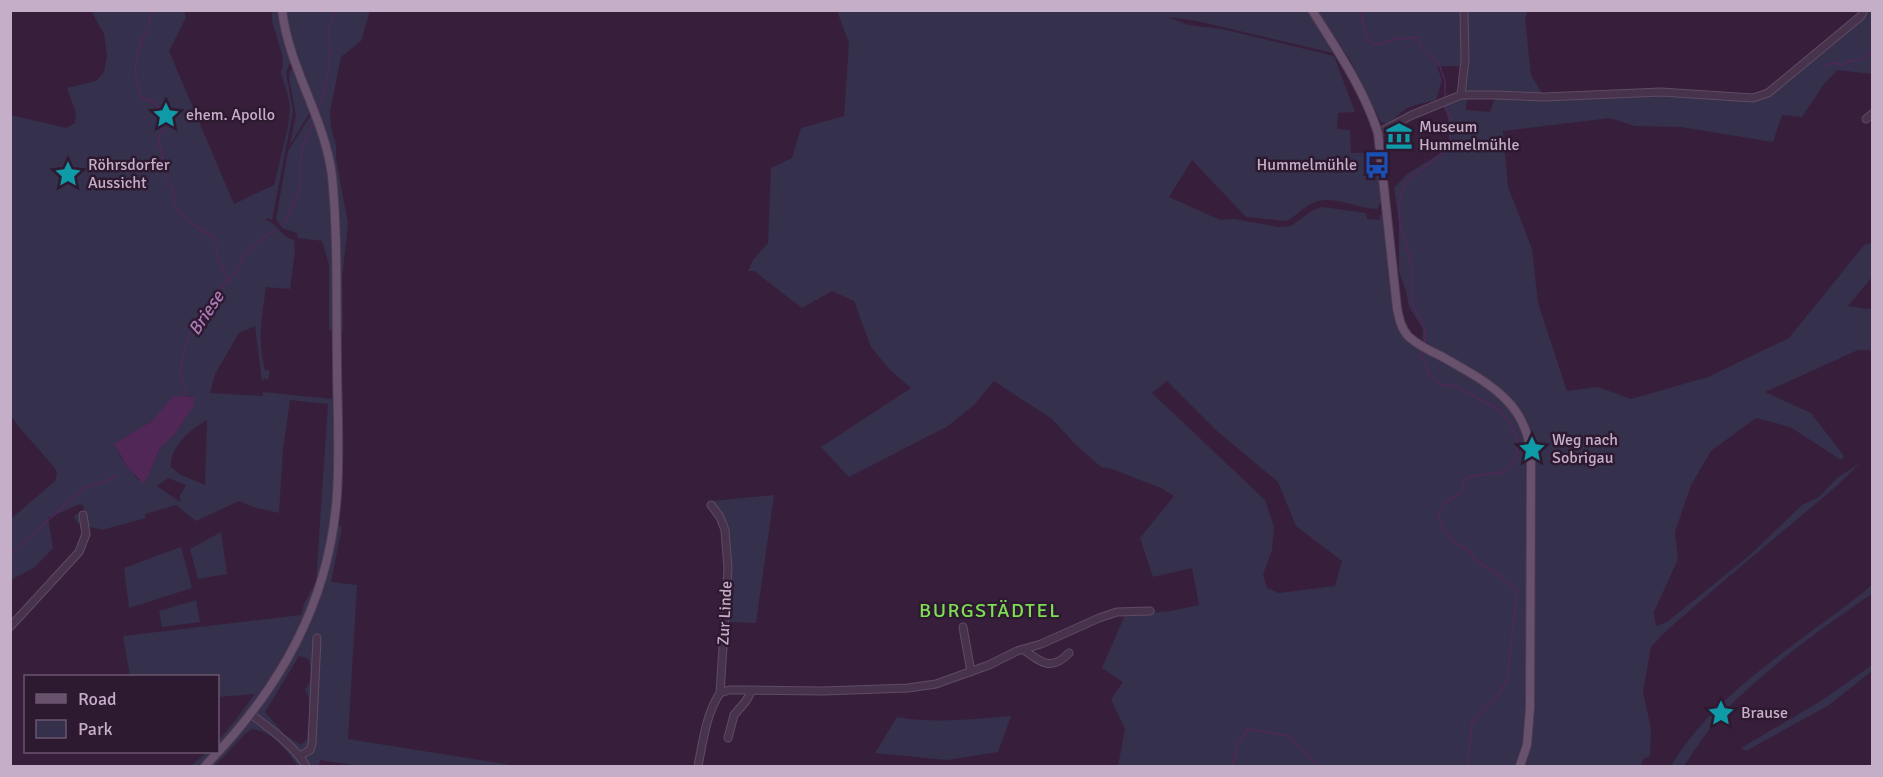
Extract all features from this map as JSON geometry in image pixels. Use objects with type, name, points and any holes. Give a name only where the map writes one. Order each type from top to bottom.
[{"type":"main road","points":[[219,750],[251,714],[292,654],[310,614],[325,566],[335,515],[338,452],[334,192],[331,165],[323,135],[291,52],[282,10]]},
{"type":"main road","points":[[1312,10],[1358,85],[1378,133],[1397,308],[1404,330],[1422,346],[1494,388],[1521,418],[1528,433],[1531,461],[1530,708],[1527,745],[1520,766]]},
{"type":"main road","points":[[205,766],[216,753]]},
{"type":"street","points":[[1461,95],[1465,60],[1464,10]]},
{"type":"street","points":[[1378,133],[1412,115],[1461,95],[1496,94],[1544,97],[1661,92],[1753,98],[1768,93],[1863,13]]},
{"type":"street","name":"Zur Linde","points":[[711,505],[720,517],[725,530],[728,569],[720,693]]},
{"type":"street","points":[[10,627],[80,552],[86,534],[83,515]]},
{"type":"street","points":[[698,766],[707,723],[714,702],[720,693],[729,690],[823,691],[908,688],[936,684],[1117,612],[1150,611]]},
{"type":"street","points":[[963,627],[971,672]]},
{"type":"street","points":[[300,756],[310,750],[312,744],[317,638]]},
{"type":"street","points":[[1020,650],[1048,664],[1063,659],[1069,653]]},
{"type":"street","points":[[728,738],[734,715],[752,690]]},
{"type":"street","points":[[251,714],[277,734],[300,756],[306,766]]},
{"type":"green space","points":[[91,11],[184,11],[186,17],[169,51],[234,204],[274,185],[288,127],[289,100],[281,73],[282,54],[272,21],[272,11],[279,11],[291,61],[286,72],[293,111],[272,220],[266,218],[266,220],[294,240],[295,251],[290,289],[266,287],[261,338],[265,370],[270,371],[268,380],[265,378],[262,381],[255,326],[239,333],[215,374],[210,393],[263,396],[263,392],[332,399],[332,403],[335,403],[332,524],[342,527],[331,582],[357,585],[348,739],[517,766],[358,766],[320,760],[319,766],[298,766],[273,738],[252,729],[215,766],[191,766],[206,753],[219,753],[219,740],[255,694],[219,697],[219,675],[130,675],[123,636],[301,615],[304,604],[316,582],[328,404],[290,400],[283,450],[279,513],[239,501],[196,521],[176,505],[145,514],[146,518],[102,530],[78,524],[74,516],[84,510],[80,504],[48,518],[53,548],[35,567],[11,580],[11,519],[55,481],[57,475],[55,468],[11,415],[11,115],[66,128],[75,123],[76,113],[67,88],[96,81],[104,72],[107,56],[104,34]],"holes":[[[194,397],[193,405],[175,434],[160,448],[148,477],[138,480],[120,456],[115,444],[152,421],[179,398]],[[207,420],[205,485],[179,474],[171,467],[174,452],[182,439]],[[168,478],[186,485],[180,496],[180,502],[157,486]],[[299,656],[309,659],[310,671],[310,679],[305,689],[309,707],[307,739],[301,745],[285,735],[265,712]]]},
{"type":"green space","points":[[285,11],[370,11],[361,41],[341,57],[330,112],[348,224],[342,278],[343,330],[340,329],[327,133],[293,51]]},
{"type":"green space","points":[[837,11],[1309,11],[1337,54],[1197,21],[1168,17],[1188,25],[1222,29],[1334,56],[1355,112],[1338,113],[1337,129],[1350,130],[1351,153],[1369,153],[1381,189],[1377,209],[1322,200],[1311,204],[1287,221],[1246,217],[1192,160],[1169,197],[1220,220],[1234,219],[1279,227],[1291,226],[1313,210],[1322,207],[1366,213],[1367,219],[1380,220],[1379,215],[1385,216],[1400,330],[1485,385],[1512,413],[1523,430],[1530,430],[1522,413],[1498,388],[1422,339],[1423,329],[1409,307],[1399,272],[1399,223],[1394,188],[1407,174],[1438,155],[1449,142],[1448,117],[1443,106],[1467,98],[1466,110],[1490,112],[1496,95],[1461,95],[1465,66],[1437,66],[1442,80],[1436,100],[1407,109],[1388,124],[1381,122],[1350,60],[1317,11],[1528,11],[1525,19],[1531,75],[1544,97],[1661,92],[1752,98],[1768,93],[1864,11],[1872,11],[1872,74],[1837,70],[1824,84],[1802,117],[1782,115],[1773,142],[1681,127],[1635,126],[1610,118],[1503,131],[1508,187],[1532,249],[1538,303],[1567,391],[1598,387],[1631,399],[1708,377],[1789,338],[1865,244],[1872,243],[1872,277],[1848,306],[1872,308],[1872,350],[1858,350],[1765,392],[1811,413],[1844,456],[1841,460],[1790,427],[1756,418],[1711,451],[1691,485],[1675,532],[1678,559],[1654,612],[1656,626],[1667,622],[1750,555],[1802,505],[1819,497],[1837,478],[1860,463],[1839,484],[1665,632],[1651,647],[1643,691],[1651,729],[1650,756],[1643,759],[1641,766],[1118,766],[1125,729],[1111,699],[1123,682],[1102,668],[1125,615],[1171,611],[1199,605],[1192,568],[1153,577],[1140,538],[1174,496],[1161,488],[1101,467],[1052,419],[994,381],[974,405],[948,426],[849,477],[821,447],[911,388],[889,369],[871,347],[854,301],[832,291],[802,308],[754,271],[748,271],[753,260],[768,243],[771,168],[792,158],[801,128],[844,116],[849,43]],"holes":[[[1167,381],[1218,432],[1278,482],[1296,526],[1342,561],[1335,586],[1279,593],[1267,588],[1263,575],[1272,550],[1274,527],[1265,500],[1152,393]]]},
{"type":"green space","points":[[294,68],[310,112],[290,145],[296,115],[289,78],[290,71]]},
{"type":"green space","points":[[311,115],[322,141],[331,192],[333,328],[329,331],[329,265],[322,241],[298,238],[297,233],[282,228],[276,219],[288,151]]},
{"type":"green space","points":[[774,495],[756,623],[729,622],[730,558],[723,517],[712,501]]},
{"type":"green space","points":[[221,532],[227,574],[198,579],[190,549]]},
{"type":"green space","points":[[181,547],[192,588],[129,608],[124,568]]},
{"type":"green space","points":[[1872,585],[1872,594],[1786,656],[1730,706],[1709,730],[1684,766],[1671,766],[1690,738],[1737,689]]},
{"type":"green space","points":[[196,600],[200,622],[162,627],[159,611]]},
{"type":"green space","points":[[1872,665],[1872,671],[1829,705],[1746,751],[1741,748],[1824,699]]},
{"type":"green space","points":[[1011,716],[998,752],[947,760],[875,753],[897,717],[940,721]]},
{"type":"shaded area","points":[[173,396],[194,397],[194,405],[175,434],[160,448],[148,477],[143,483],[128,468],[114,444],[152,421]]},
{"type":"waterway","name":"Briese","points":[[149,26],[151,10]]},
{"type":"waterway","points":[[318,112],[329,63],[328,30],[336,10]]},
{"type":"waterway","points":[[1360,10],[1367,38],[1374,45],[1417,37],[1423,49],[1439,64],[1445,81],[1445,97]]},
{"type":"waterway","name":"Briese","points":[[146,31],[137,56],[136,78],[141,97],[155,102],[160,110],[163,129],[158,138],[167,179],[174,193],[173,199],[178,211],[212,236],[216,243],[217,256],[228,281],[202,312],[189,336],[181,375],[186,397]]},
{"type":"waterway","points":[[1823,65],[1835,63],[1842,65],[1849,61],[1860,60],[1872,51]]},
{"type":"waterway","points":[[1424,344],[1424,325],[1412,301],[1411,264],[1401,228],[1399,206],[1402,191],[1408,181],[1435,160],[1449,143],[1451,119],[1445,105]]},
{"type":"waterway","points":[[284,224],[300,189],[303,146],[314,121]]},
{"type":"waterway","points":[[229,281],[250,248],[274,231]]},
{"type":"waterway","points":[[1422,351],[1421,355],[1431,377],[1441,385],[1455,386],[1500,410],[1519,443],[1515,460],[1501,473],[1471,476],[1463,481],[1462,493],[1447,501],[1438,513],[1444,530],[1456,543],[1468,550],[1479,563],[1500,576],[1517,591],[1507,681],[1498,695],[1472,723],[1467,766]]},
{"type":"waterway","name":"Briese","points":[[10,555],[85,487],[105,482],[116,476]]},
{"type":"waterway","points":[[1232,766],[1238,744],[1248,729],[1289,736],[1318,766]]},
{"type":"place","name":"ehem. Apollo","points":[[166,115]]},
{"type":"place","name":"Museum Hummelmühle","points":[[1399,136]]},
{"type":"place","name":"Hummelmühle","points":[[1377,165]]},
{"type":"place","name":"Röhrsdorfer Aussicht","points":[[68,174]]},
{"type":"place","name":"Weg nach Sobrigau","points":[[1532,449]]},
{"type":"place","name":"Brause","points":[[1721,713]]},
{"type":"district","name":"BURGSTÄDTEL","points":[[990,610]]}]
